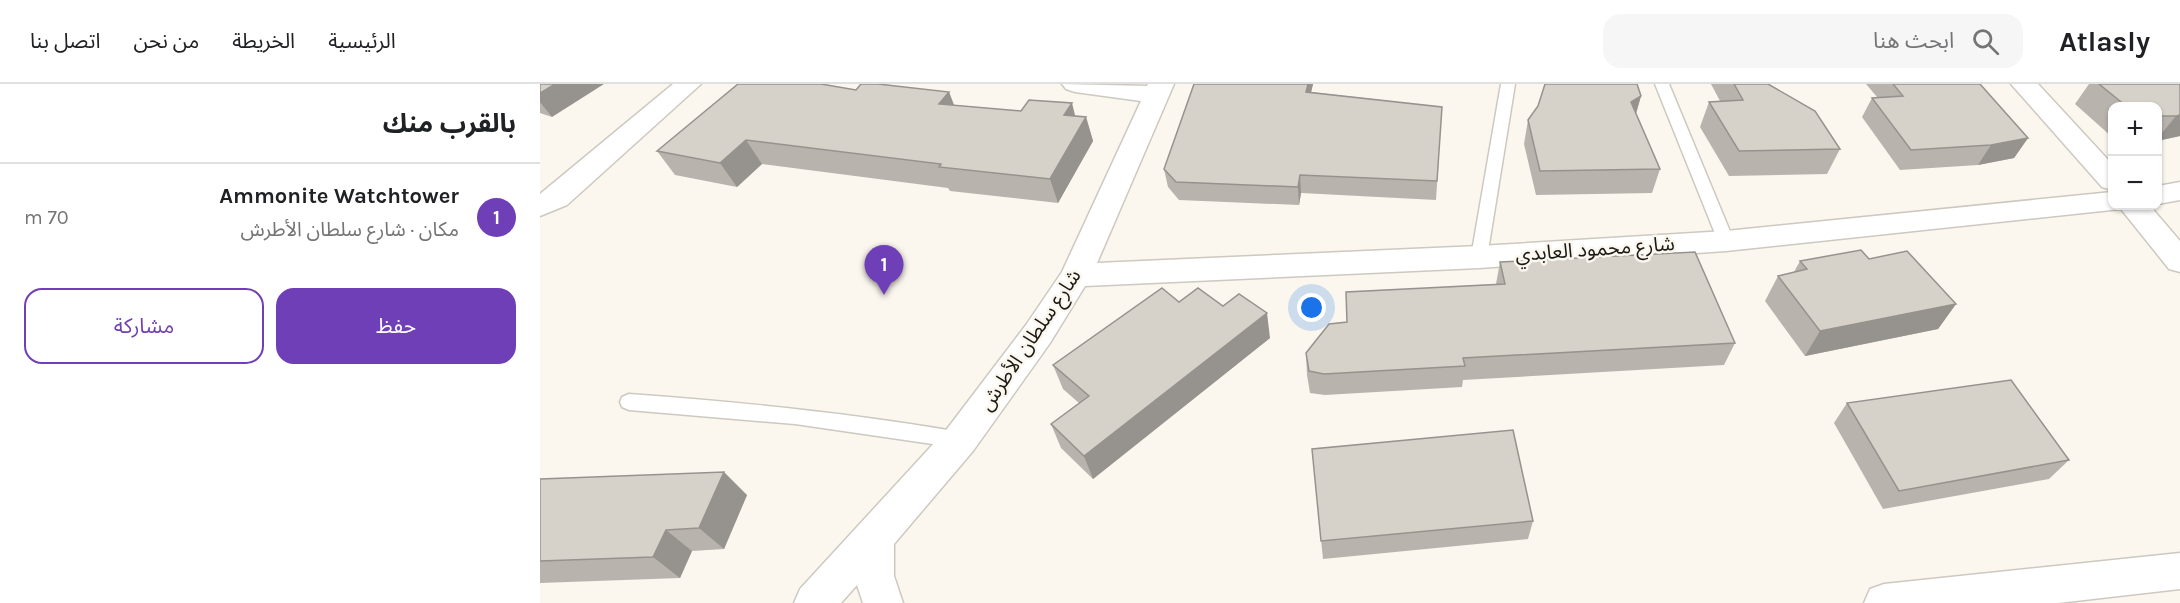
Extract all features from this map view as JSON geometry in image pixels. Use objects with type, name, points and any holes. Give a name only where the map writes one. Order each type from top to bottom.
[{"type":"street","points":[[540,206],[557,198],[688,84]]},
{"type":"street","points":[[1075,84],[1158,89]]},
{"type":"street","points":[[2024,84],[2108,177]]},
{"type":"street","name":"شارع سلطان الأطرش","points":[[814,603],[875,538],[960,440],[1008,378],[1076,275],[1158,89]]},
{"type":"street","points":[[2162,194],[2180,191]]},
{"type":"street","name":"شارع محمود العابدي","points":[[1076,275],[1479,257],[1726,241],[2108,202]]},
{"type":"street","points":[[2137,210],[2180,261]]},
{"type":"street","points":[[875,538],[874,576],[883,603]]},
{"type":"street","points":[[1884,603],[2180,571]]},
{"type":"lane","points":[[1479,257],[1508,84]]},
{"type":"lane","points":[[1662,84],[1726,241]]},
{"type":"lane","points":[[628,402],[770,411],[874,424],[960,440]]},
{"type":"building","points":[[540,84],[555,84],[540,93]]},
{"type":"building","points":[[738,84],[821,84],[856,90],[861,84],[878,84],[949,92],[939,104],[1021,111],[1029,100],[1072,103],[1064,115],[1086,117],[1050,179],[939,167],[941,164],[746,140],[720,163],[657,151]]},
{"type":"building","points":[[1194,84],[1308,84],[1306,92],[1442,107],[1437,181],[1300,175],[1298,187],[1176,182],[1164,169]]},
{"type":"building","points":[[1545,84],[1637,84],[1641,96],[1631,102],[1660,169],[1540,171],[1528,120],[1538,106]]},
{"type":"building","points":[[1734,84],[1768,84],[1815,111],[1840,149],[1739,151],[1709,102],[1743,100]]},
{"type":"building","points":[[1893,84],[1980,84],[2028,138],[1991,145],[1911,150],[1872,98],[1903,96]]},
{"type":"building","points":[[2099,84],[2180,84],[2180,115],[2162,116],[2162,102],[2121,102]]},
{"type":"building","points":[[1861,250],[1869,259],[1907,251],[1956,304],[1820,331],[1778,276],[1807,269],[1800,261]]},
{"type":"building","points":[[1695,252],[1735,343],[1463,358],[1465,366],[1324,374],[1309,371],[1306,353],[1329,324],[1347,322],[1346,292],[1505,284],[1500,262]]},
{"type":"building","points":[[1162,288],[1179,302],[1198,288],[1223,306],[1239,294],[1267,313],[1084,456],[1051,424],[1089,396],[1053,365]]},
{"type":"building","points":[[2011,380],[2069,460],[1899,491],[1847,403]]},
{"type":"building","points":[[1513,430],[1533,521],[1321,541],[1312,449]]},
{"type":"building","points":[[724,472],[699,528],[666,530],[653,557],[540,561],[540,479]]},
{"type":"place","name":"Ammonite Watchtower","points":[[884,295]]}]
